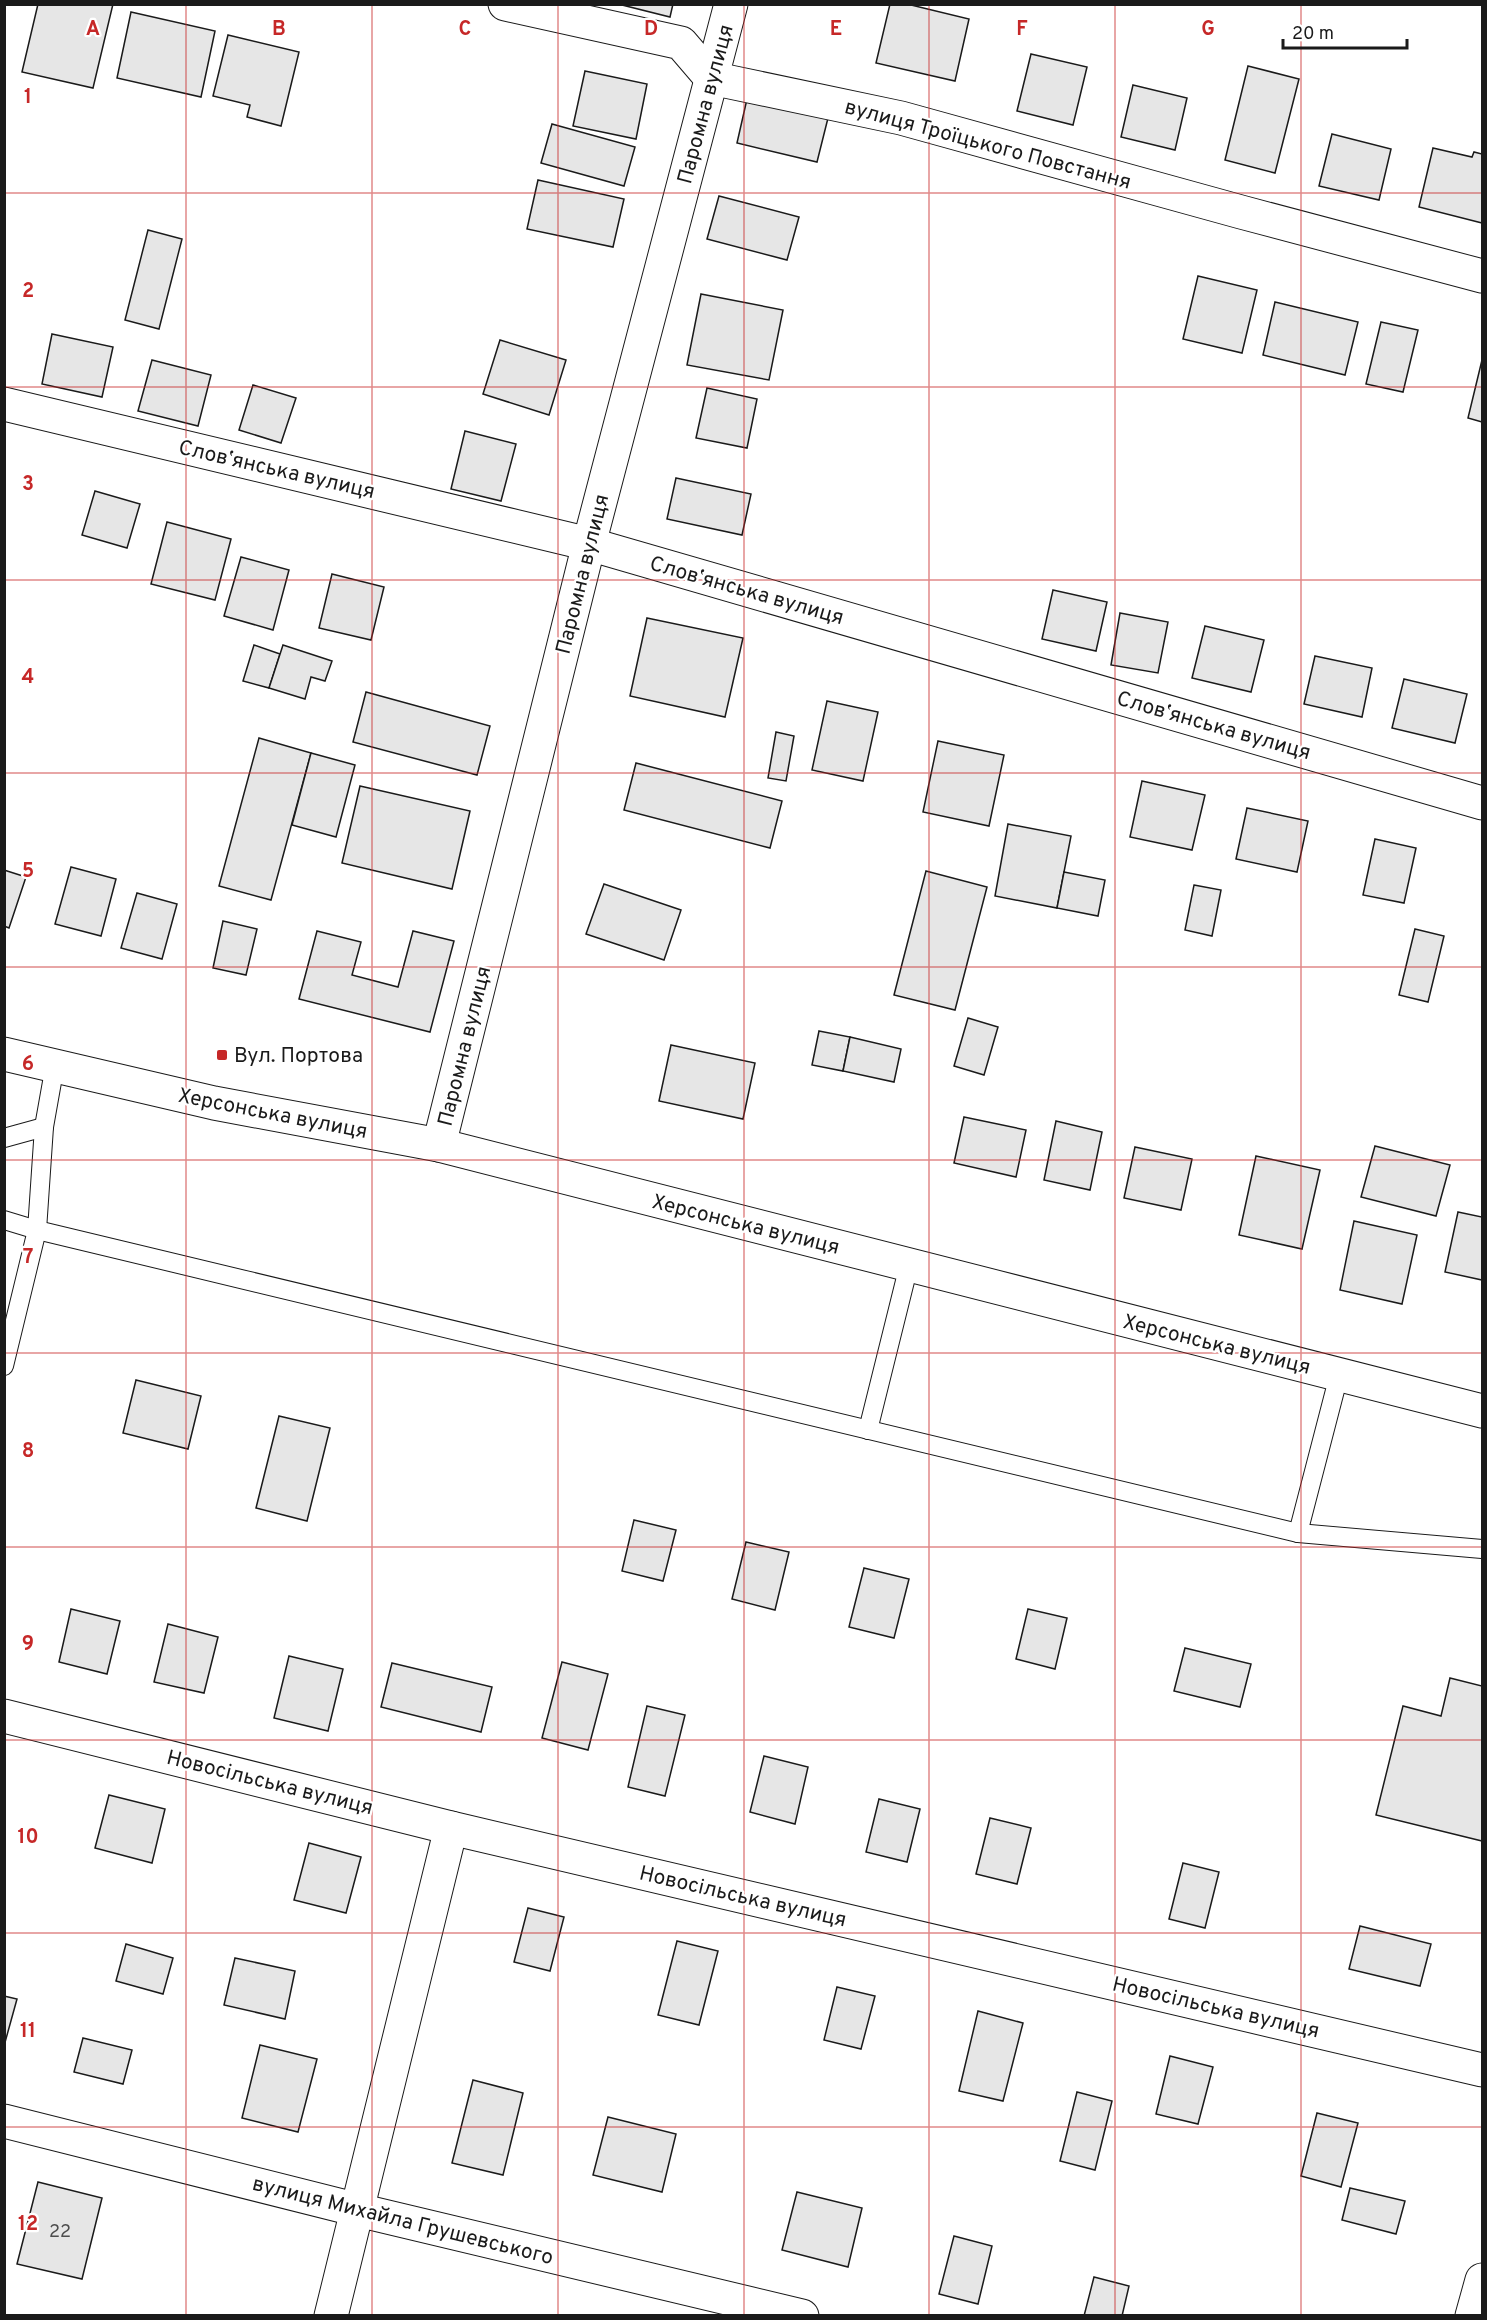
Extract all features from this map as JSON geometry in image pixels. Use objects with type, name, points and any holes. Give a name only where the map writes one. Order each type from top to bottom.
[{"type":"street","points":[[505,4],[681,43],[711,78]]},
{"type":"street","name":"Паромна вулиця","points":[[439,1145],[590,544],[730,4]]},
{"type":"street","name":"вулиця Троїцького Повстання","points":[[711,78],[901,118],[1482,276]]},
{"type":"street","name":"Словʼянська вулиця","points":[[4,404],[590,544],[1482,803]]},
{"type":"street","name":"Херсонська вулиця","points":[[4,1054],[214,1103],[439,1145],[1482,1411]]},
{"type":"street","name":"Новосільська вулиця","points":[[4,1716],[451,1828],[1482,2070]]},
{"type":"street","points":[[331,2316],[451,1828]]},
{"type":"street","name":"вулиця Михайла Грушевського","points":[[4,2121],[358,2210],[802,2316]]},
{"type":"street","points":[[1472,2316],[1482,2280]]},
{"type":"lane","points":[[4,1366],[37,1230],[44,1127],[55,1065]]},
{"type":"lane","points":[[4,1138],[44,1127]]},
{"type":"lane","points":[[4,1220],[37,1230],[1298,1533],[1482,1549]]},
{"type":"lane","points":[[868,1430],[909,1266]]},
{"type":"lane","points":[[1298,1533],[1340,1375]]},
{"type":"building","points":[[38,4],[113,4],[93,88],[22,72]]},
{"type":"building","points":[[618,4],[673,4],[670,17]]},
{"type":"building","points":[[890,4],[907,4],[969,19],[955,81],[876,63]]},
{"type":"building","points":[[131,12],[215,31],[201,97],[117,78]]},
{"type":"building","points":[[228,35],[299,52],[281,126],[247,117],[250,105],[213,96]]},
{"type":"building","points":[[1031,54],[1087,67],[1073,125],[1017,111]]},
{"type":"building","points":[[1248,66],[1299,79],[1275,173],[1225,160]]},
{"type":"building","points":[[585,71],[647,84],[636,139],[573,126]]},
{"type":"building","points":[[1133,85],[1187,98],[1175,150],[1121,137]]},
{"type":"building","points":[[747,99],[828,118],[817,162],[737,143]]},
{"type":"building","points":[[552,124],[635,147],[624,186],[541,163]]},
{"type":"building","points":[[1332,134],[1391,149],[1379,200],[1319,186]]},
{"type":"building","points":[[1433,148],[1472,157],[1474,152],[1482,154],[1482,223],[1419,207]]},
{"type":"building","points":[[538,180],[624,199],[613,247],[527,229]]},
{"type":"building","points":[[719,196],[799,217],[787,260],[707,239]]},
{"type":"building","points":[[148,230],[182,239],[159,329],[125,320]]},
{"type":"building","points":[[1198,276],[1257,290],[1242,353],[1183,339]]},
{"type":"building","points":[[701,294],[783,310],[769,380],[687,365]]},
{"type":"building","points":[[1275,302],[1358,322],[1345,375],[1263,355]]},
{"type":"building","points":[[1381,322],[1418,330],[1403,392],[1366,384]]},
{"type":"building","points":[[52,334],[113,347],[102,397],[42,384]]},
{"type":"building","points":[[500,340],[566,360],[549,415],[483,394]]},
{"type":"building","points":[[152,360],[211,375],[198,426],[138,411]]},
{"type":"building","points":[[1482,360],[1482,422],[1468,418]]},
{"type":"building","points":[[253,385],[296,398],[281,443],[239,430]]},
{"type":"building","points":[[707,388],[757,399],[747,448],[696,438]]},
{"type":"building","points":[[465,431],[516,444],[501,501],[451,489]]},
{"type":"building","points":[[676,478],[751,494],[742,535],[667,519]]},
{"type":"building","points":[[95,491],[140,504],[127,548],[82,535]]},
{"type":"building","points":[[167,522],[231,539],[215,600],[151,584]]},
{"type":"building","points":[[241,557],[289,570],[273,630],[224,616]]},
{"type":"building","points":[[332,574],[384,587],[371,640],[319,628]]},
{"type":"building","points":[[1053,590],[1107,602],[1096,651],[1042,639]]},
{"type":"building","points":[[1120,613],[1168,622],[1158,673],[1111,665]]},
{"type":"building","points":[[647,618],[743,638],[725,717],[630,696]]},
{"type":"building","points":[[1205,626],[1264,640],[1251,692],[1192,678]]},
{"type":"building","points":[[254,645],[280,654],[269,688],[243,681]]},
{"type":"building","points":[[283,645],[332,661],[325,681],[311,677],[305,699],[269,688]]},
{"type":"building","points":[[1315,656],[1372,668],[1362,717],[1304,704]]},
{"type":"building","points":[[1404,679],[1467,694],[1455,743],[1392,728]]},
{"type":"building","points":[[366,692],[490,726],[477,775],[353,742]]},
{"type":"building","points":[[827,701],[878,712],[863,781],[812,770]]},
{"type":"building","points":[[776,732],[794,736],[786,781],[768,778]]},
{"type":"building","points":[[259,738],[311,753],[271,900],[219,886]]},
{"type":"building","points":[[938,741],[1004,755],[989,826],[923,812]]},
{"type":"building","points":[[311,753],[355,765],[336,837],[292,825]]},
{"type":"building","points":[[636,763],[782,801],[770,848],[624,810]]},
{"type":"building","points":[[1142,781],[1205,795],[1192,850],[1130,837]]},
{"type":"building","points":[[360,786],[470,811],[452,889],[342,863]]},
{"type":"building","points":[[1247,808],[1308,821],[1297,872],[1236,859]]},
{"type":"building","points":[[1008,824],[1071,836],[1057,908],[995,896]]},
{"type":"building","points":[[1375,839],[1416,848],[1404,903],[1363,895]]},
{"type":"building","points":[[71,867],[116,879],[101,936],[55,924]]},
{"type":"building","points":[[4,870],[26,877],[9,928],[4,926]]},
{"type":"building","points":[[926,871],[987,887],[955,1010],[894,995]]},
{"type":"building","points":[[1064,872],[1105,880],[1098,916],[1057,908]]},
{"type":"building","points":[[604,884],[681,910],[664,960],[586,934]]},
{"type":"building","points":[[1194,885],[1221,890],[1212,936],[1185,930]]},
{"type":"building","points":[[137,893],[177,904],[162,959],[121,948]]},
{"type":"building","points":[[223,921],[257,929],[246,975],[213,968]]},
{"type":"building","points":[[1415,929],[1444,936],[1428,1002],[1399,995]]},
{"type":"building","points":[[317,931],[361,942],[352,975],[398,987],[413,931],[454,941],[430,1032],[299,999]]},
{"type":"building","points":[[968,1018],[998,1027],[984,1075],[954,1066]]},
{"type":"building","points":[[819,1031],[850,1037],[843,1071],[812,1065]]},
{"type":"building","points":[[850,1037],[901,1049],[894,1082],[843,1071]]},
{"type":"building","points":[[671,1045],[755,1063],[743,1119],[659,1101]]},
{"type":"building","points":[[964,1117],[1026,1130],[1016,1177],[954,1163]]},
{"type":"building","points":[[1056,1121],[1102,1132],[1090,1190],[1044,1180]]},
{"type":"building","points":[[1375,1146],[1450,1165],[1436,1216],[1361,1197]]},
{"type":"building","points":[[1135,1147],[1192,1159],[1181,1210],[1124,1198]]},
{"type":"building","points":[[1256,1156],[1320,1170],[1302,1249],[1239,1235]]},
{"type":"building","points":[[1458,1212],[1482,1217],[1482,1280],[1445,1272]]},
{"type":"building","points":[[1354,1221],[1417,1235],[1402,1304],[1340,1290]]},
{"type":"building","points":[[136,1380],[201,1396],[188,1449],[123,1433]]},
{"type":"building","points":[[279,1416],[330,1428],[307,1521],[256,1508]]},
{"type":"building","points":[[634,1520],[676,1530],[663,1581],[622,1571]]},
{"type":"building","points":[[746,1542],[789,1552],[775,1610],[732,1599]]},
{"type":"building","points":[[864,1568],[909,1579],[894,1638],[849,1627]]},
{"type":"building","points":[[71,1609],[120,1621],[107,1674],[59,1662]]},
{"type":"building","points":[[1028,1609],[1067,1618],[1055,1669],[1016,1659]]},
{"type":"building","points":[[168,1624],[218,1637],[204,1693],[154,1682]]},
{"type":"building","points":[[1185,1648],[1251,1664],[1240,1707],[1174,1691]]},
{"type":"building","points":[[289,1656],[343,1669],[328,1731],[274,1718]]},
{"type":"building","points":[[562,1662],[608,1674],[588,1750],[542,1738]]},
{"type":"building","points":[[392,1663],[492,1687],[481,1732],[381,1707]]},
{"type":"building","points":[[1450,1678],[1482,1686],[1482,1841],[1376,1815],[1403,1706],[1441,1716]]},
{"type":"building","points":[[647,1706],[685,1715],[665,1796],[628,1787]]},
{"type":"building","points":[[764,1756],[808,1767],[795,1824],[750,1812]]},
{"type":"building","points":[[109,1795],[165,1809],[152,1863],[95,1848]]},
{"type":"building","points":[[879,1799],[920,1809],[907,1862],[866,1852]]},
{"type":"building","points":[[990,1818],[1031,1828],[1017,1884],[976,1874]]},
{"type":"building","points":[[309,1843],[361,1857],[346,1913],[294,1900]]},
{"type":"building","points":[[1183,1863],[1219,1872],[1205,1928],[1169,1919]]},
{"type":"building","points":[[528,1908],[564,1917],[550,1971],[514,1962]]},
{"type":"building","points":[[1360,1926],[1431,1944],[1420,1986],[1349,1969]]},
{"type":"building","points":[[677,1941],[718,1951],[699,2025],[658,2015]]},
{"type":"building","points":[[126,1944],[173,1958],[163,1994],[116,1981]]},
{"type":"building","points":[[235,1958],[295,1971],[285,2019],[224,2005]]},
{"type":"building","points":[[837,1987],[875,1996],[861,2049],[824,2040]]},
{"type":"building","points":[[4,1996],[17,1999],[4,2046]]},
{"type":"building","points":[[978,2011],[1023,2023],[1003,2101],[959,2091]]},
{"type":"building","points":[[83,2038],[132,2050],[123,2084],[74,2072]]},
{"type":"building","points":[[260,2045],[317,2059],[298,2132],[242,2118]]},
{"type":"building","points":[[1170,2056],[1213,2067],[1198,2124],[1156,2114]]},
{"type":"building","points":[[473,2080],[523,2093],[503,2175],[452,2163]]},
{"type":"building","points":[[1077,2092],[1112,2101],[1095,2170],[1060,2161]]},
{"type":"building","points":[[1317,2113],[1358,2123],[1341,2187],[1301,2176]]},
{"type":"building","points":[[608,2117],[676,2134],[662,2192],[593,2175]]},
{"type":"building","points":[[38,2182],[102,2198],[82,2279],[17,2264]]},
{"type":"building","points":[[1350,2188],[1405,2201],[1396,2234],[1342,2220]]},
{"type":"building","points":[[797,2192],[862,2208],[848,2267],[782,2250]]},
{"type":"building","points":[[954,2236],[992,2246],[978,2304],[939,2294]]},
{"type":"building","points":[[1094,2277],[1129,2286],[1122,2316],[1084,2316]]},
{"type":"place","name":"Вул. Портова","points":[[222,1055]]}]
